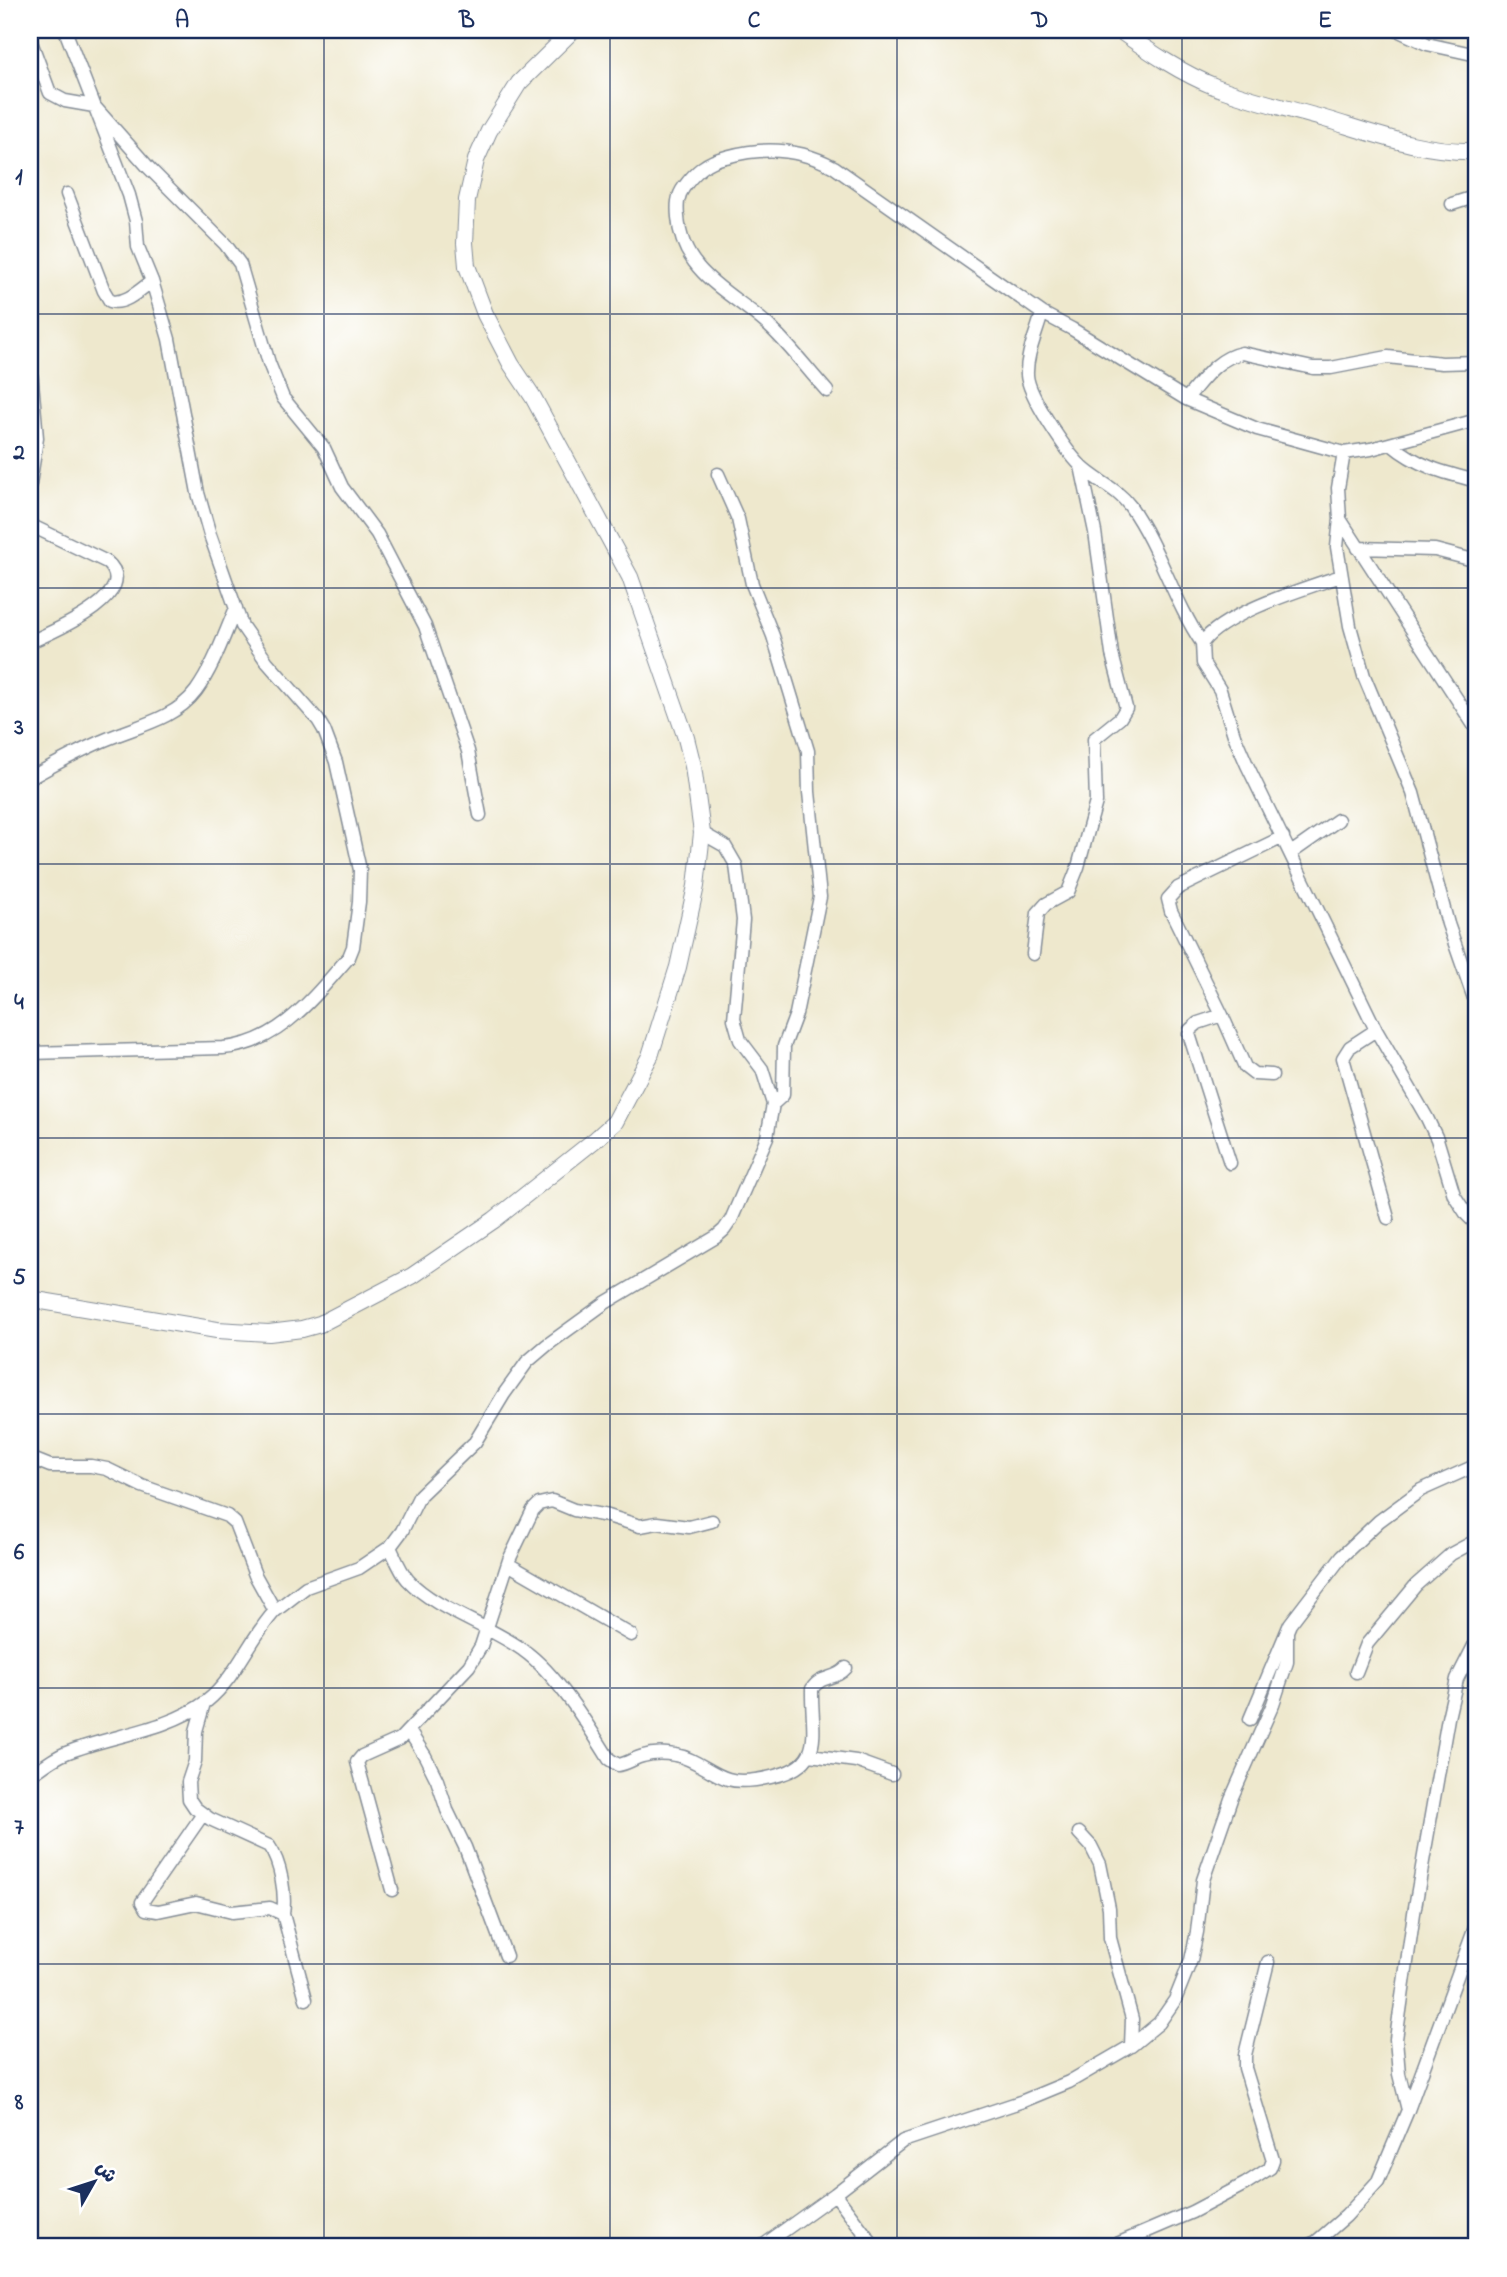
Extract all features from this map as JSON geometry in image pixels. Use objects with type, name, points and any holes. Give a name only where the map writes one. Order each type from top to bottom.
[{"type":"main road","points":[[30,1299],[217,1329],[270,1333],[302,1329],[334,1318],[412,1276],[494,1220],[596,1139],[615,1122],[650,1056],[678,967],[696,886],[702,833],[698,790],[686,738],[630,577],[533,397],[498,341],[467,266],[465,243],[467,200],[476,160],[502,108],[519,83],[573,30]]},
{"type":"main road","points":[[1119,30],[1174,67],[1215,87],[1370,134],[1448,150],[1477,151]]},
{"type":"street","points":[[30,1054],[242,1046],[266,1037],[291,1018],[329,980],[352,951],[359,902],[360,870],[330,744],[318,720],[284,683],[242,626],[210,535],[198,493],[172,350],[152,281],[138,247],[136,221],[129,195],[65,30]]},
{"type":"street","points":[[1397,30],[1427,44],[1477,55]]},
{"type":"street","points":[[30,39],[50,93],[65,102],[94,106],[149,168],[225,244],[240,264],[268,363],[282,398],[324,448],[342,487],[377,534],[425,626],[468,751],[480,815]]},
{"type":"street","points":[[827,391],[771,328],[719,289],[684,245],[679,230],[677,204],[680,191],[690,178],[710,162],[730,155],[771,149],[816,158],[1042,313],[1186,399],[1256,429],[1344,453],[1391,444],[1477,420]]},
{"type":"street","points":[[67,194],[110,301],[126,299],[152,281]]},
{"type":"street","points":[[1452,204],[1477,196]]},
{"type":"street","points":[[1042,313],[1028,367],[1029,386],[1038,406],[1081,466],[1110,486],[1129,505],[1149,538],[1187,619],[1202,643],[1203,663],[1220,690],[1243,755],[1376,1030],[1427,1118],[1437,1139],[1454,1195],[1466,1215],[1477,1225]]},
{"type":"street","points":[[1186,399],[1217,365],[1232,355],[1242,353],[1313,368],[1331,368],[1388,357],[1442,363],[1477,362]]},
{"type":"street","points":[[30,359],[37,438],[30,484]]},
{"type":"street","points":[[1391,444],[1424,467],[1477,481]]},
{"type":"street","points":[[1344,453],[1338,488],[1340,519],[1337,547],[1350,626],[1364,676],[1413,793],[1448,924],[1477,1007]]},
{"type":"street","points":[[1033,954],[1038,913],[1046,904],[1068,892],[1086,839],[1096,802],[1094,739],[1123,715],[1126,708],[1112,654],[1095,532],[1081,466]]},
{"type":"street","points":[[718,474],[738,519],[752,584],[773,636],[809,758],[808,786],[819,878],[819,909],[795,1019],[784,1046],[783,1095],[773,1104]]},
{"type":"street","points":[[1340,519],[1477,730]]},
{"type":"street","points":[[30,525],[107,562],[114,570],[116,581],[110,594],[102,601],[73,621],[30,642]]},
{"type":"street","points":[[1358,548],[1435,550],[1477,561]]},
{"type":"street","points":[[1202,643],[1216,629],[1241,615],[1341,576]]},
{"type":"street","points":[[30,778],[87,747],[166,715],[185,703],[210,666],[236,608]]},
{"type":"street","points":[[1291,853],[1338,820]]},
{"type":"street","points":[[30,1776],[64,1754],[159,1726],[204,1703],[223,1684],[252,1639],[275,1611],[306,1587],[359,1567],[390,1547],[402,1531],[425,1487],[475,1442],[527,1362],[605,1303],[724,1230],[767,1138],[773,1104],[762,1069],[740,1040],[734,1019],[743,920],[736,865],[725,846],[702,833]]},
{"type":"street","points":[[1272,1075],[1254,1073],[1245,1067],[1171,911],[1168,899],[1178,888],[1283,837]]},
{"type":"street","points":[[1222,1015],[1198,1023],[1189,1034],[1230,1163]]},
{"type":"street","points":[[1376,1030],[1349,1047],[1343,1058],[1388,1218]]},
{"type":"street","points":[[30,1458],[50,1466],[91,1466],[107,1469],[142,1486],[228,1516],[235,1523],[255,1575],[275,1611]]},
{"type":"street","points":[[1250,1719],[1290,1624],[1342,1556],[1379,1521],[1421,1490],[1477,1465]]},
{"type":"street","points":[[392,1890],[356,1764],[362,1756],[400,1739],[469,1666],[481,1646],[508,1564],[533,1510],[545,1501],[555,1501],[574,1510],[608,1516],[640,1526],[657,1523],[689,1527],[712,1521]]},
{"type":"street","points":[[1356,1672],[1367,1644],[1416,1586],[1451,1555],[1477,1540]]},
{"type":"street","points":[[390,1547],[407,1578],[425,1593],[516,1645],[537,1661],[554,1679],[609,1759],[618,1765],[642,1756],[675,1755],[707,1767],[725,1778],[744,1781],[791,1771],[810,1755],[813,1743],[812,1689],[816,1683],[841,1674],[846,1668]]},
{"type":"street","points":[[508,1564],[631,1635]]},
{"type":"street","points":[[761,2247],[835,2194],[902,2141],[1023,2101],[1069,2082],[1131,2046],[1159,2023],[1175,2000],[1191,1961],[1203,1880],[1231,1799],[1284,1673],[1289,1649],[1287,1632]]},
{"type":"street","points":[[1408,2110],[1399,2074],[1396,2039],[1414,1913],[1457,1679],[1477,1640]]},
{"type":"street","points":[[204,1703],[196,1731],[195,1761],[188,1782],[189,1799],[203,1814],[269,1846],[275,1853],[282,1885],[283,1914],[306,1999]]},
{"type":"street","points":[[409,1731],[437,1780],[506,1955]]},
{"type":"street","points":[[810,1755],[856,1761],[892,1774]]},
{"type":"street","points":[[203,1814],[142,1902],[146,1909],[158,1911],[196,1903],[232,1912],[270,1908],[283,1914]]},
{"type":"street","points":[[1079,1833],[1091,1846],[1100,1864],[1110,1938],[1132,2019],[1131,2046]]},
{"type":"street","points":[[1304,2247],[1326,2242],[1378,2181],[1408,2110],[1477,1922]]},
{"type":"street","points":[[1110,2247],[1192,2212],[1270,2168],[1273,2160],[1245,2068],[1245,2056],[1268,1962]]},
{"type":"street","points":[[835,2194],[875,2247]]}]
